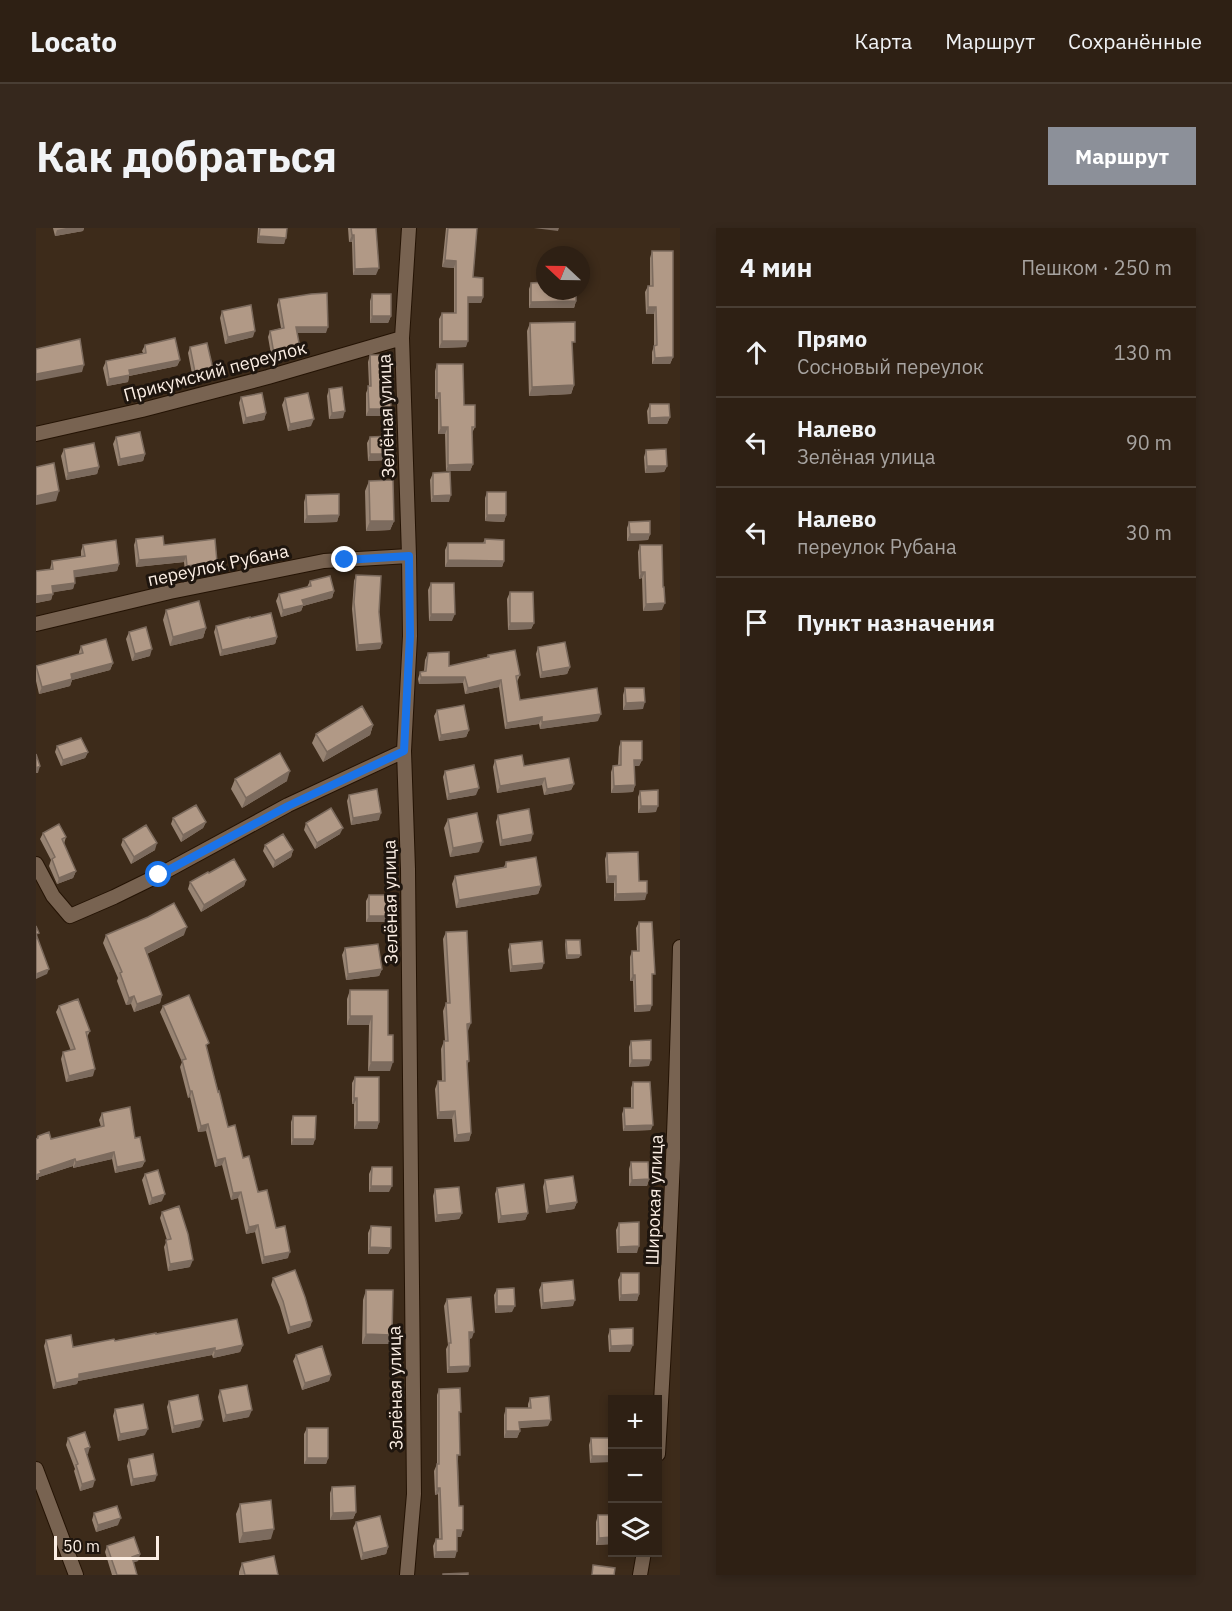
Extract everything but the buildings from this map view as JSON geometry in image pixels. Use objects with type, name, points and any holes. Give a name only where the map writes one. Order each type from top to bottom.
[{"type":"street","name":"Зелёная улица","points":[[406,1575],[414,1494],[408,868],[404,751],[410,636],[402,338],[409,228]]},
{"type":"street","name":"Прикумский переулок","points":[[36,434],[142,410],[402,338]]},
{"type":"street","name":"переулок Рубана","points":[[36,624],[170,592],[324,561],[409,556]]},
{"type":"street","points":[[36,864],[53,896],[70,916],[114,897],[288,806],[404,751]]},
{"type":"street","name":"Широкая улица","points":[[657,1449],[677,1135],[680,947]]},
{"type":"street","points":[[36,1469],[76,1575]]},
{"type":"street","points":[[640,1575],[643,1557]]},
{"type":"route","points":[[159,875],[288,806],[404,751],[410,636],[409,556],[345,560]]}]
